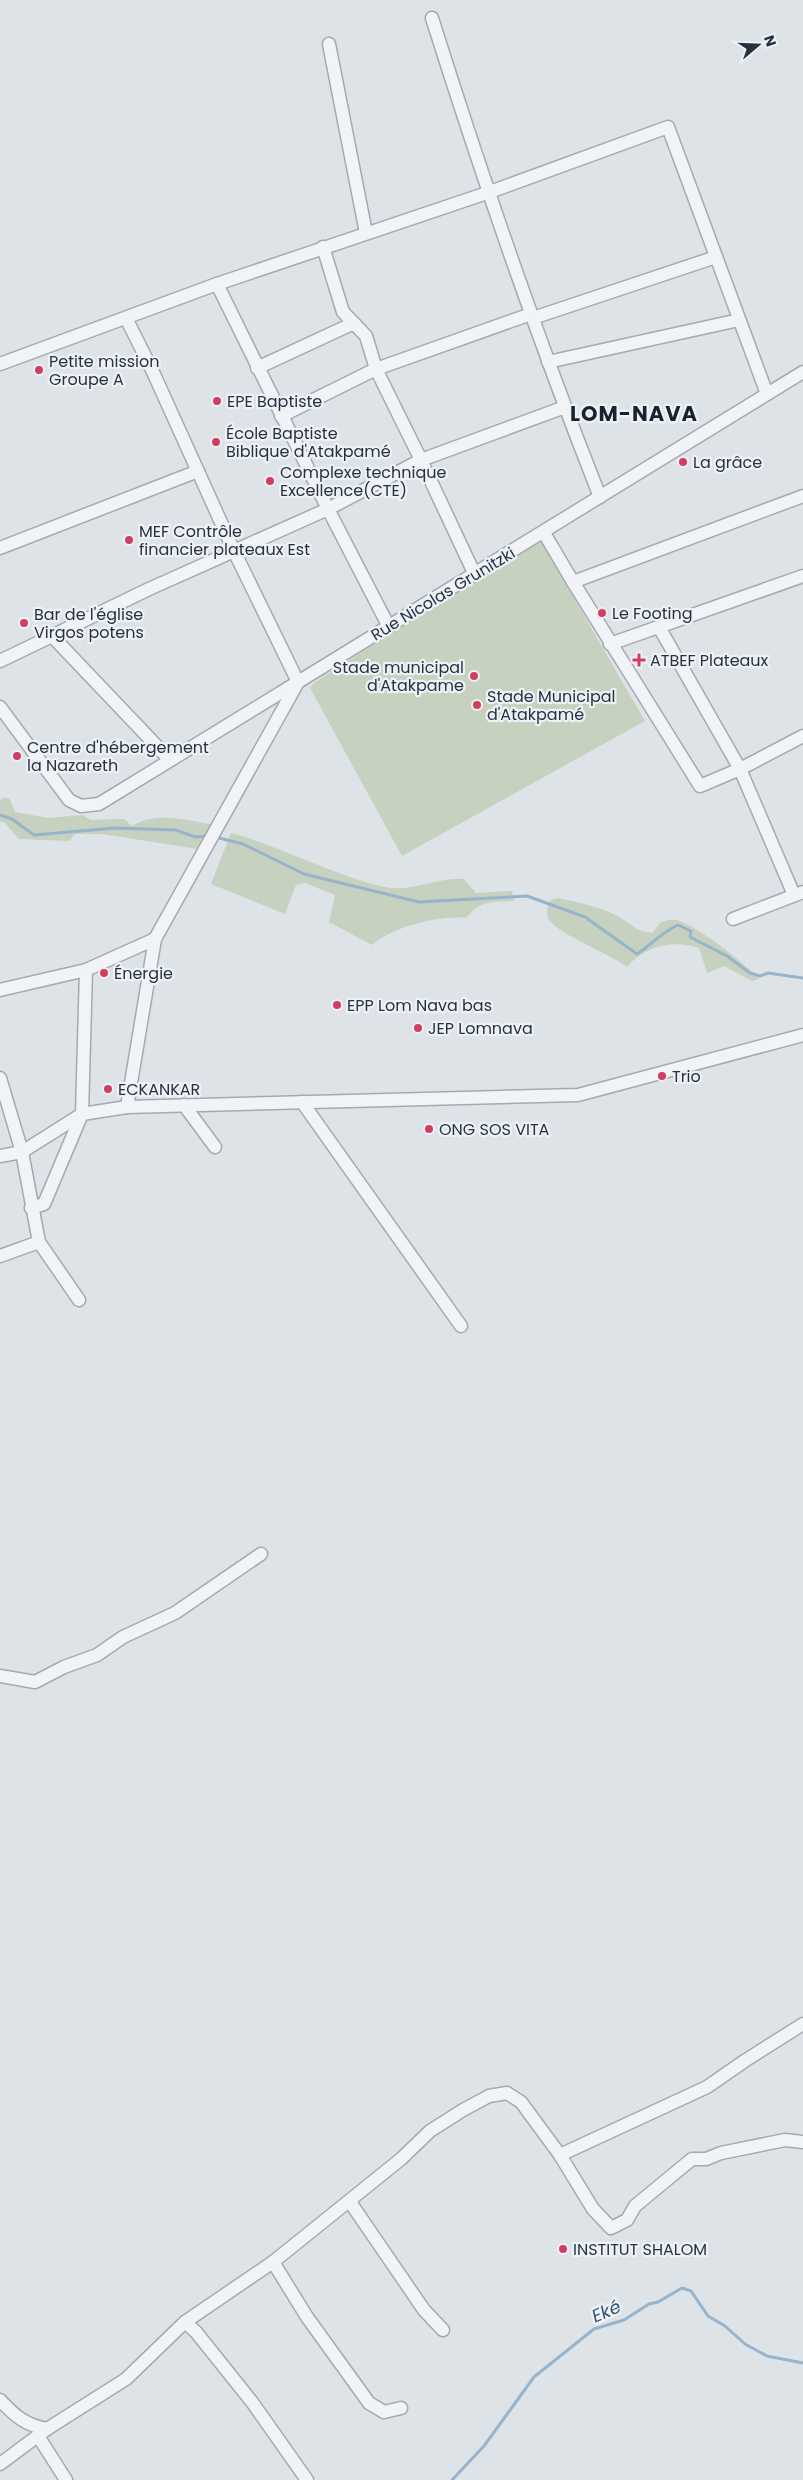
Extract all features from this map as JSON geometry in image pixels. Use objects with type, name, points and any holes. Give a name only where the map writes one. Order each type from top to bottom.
[{"type":"street","points":[[432,18],[488,193],[548,362],[600,498]]},
{"type":"street","points":[[329,44],[366,233]]},
{"type":"street","points":[[0,364],[217,284],[488,193],[668,127],[767,394]]},
{"type":"street","points":[[324,247],[343,312],[366,336],[376,369],[422,460],[474,575]]},
{"type":"street","points":[[281,416],[376,369],[532,316],[716,257]]},
{"type":"street","points":[[217,284],[281,416],[389,627]]},
{"type":"street","points":[[126,318],[234,551],[298,682],[235,798],[208,839],[155,938],[127,1107]]},
{"type":"street","points":[[548,362],[739,320]]},
{"type":"street","points":[[257,368],[354,324]]},
{"type":"street","name":"Rue Nicolas Grunitzki","points":[[0,708],[70,800],[81,806],[99,804],[803,372]]},
{"type":"street","points":[[0,661],[149,589],[328,509],[422,460],[565,407]]},
{"type":"street","points":[[0,548],[198,472]]},
{"type":"street","points":[[573,582],[803,496]]},
{"type":"street","points":[[544,532],[610,644],[700,786],[740,769],[803,736]]},
{"type":"street","points":[[610,644],[803,576]]},
{"type":"street","points":[[659,627],[740,769],[799,893],[734,919]]},
{"type":"street","points":[[52,636],[170,760]]},
{"type":"street","points":[[0,990],[86,970],[155,938]]},
{"type":"street","points":[[31,1208],[44,1204],[82,1114],[86,970]]},
{"type":"street","points":[[0,1156],[22,1152],[82,1114],[127,1107],[578,1095],[803,1034]]},
{"type":"street","points":[[0,1078],[22,1152],[31,1208],[39,1242],[79,1300]]},
{"type":"street","points":[[302,1102],[461,1326]]},
{"type":"street","points":[[184,1105],[215,1147]]},
{"type":"street","points":[[0,1256],[39,1242]]},
{"type":"street","points":[[0,1676],[35,1682],[97,1655],[123,1637],[175,1613],[260,1554]]},
{"type":"street","points":[[560,2155],[707,2087],[803,2024]]},
{"type":"street","points":[[0,2464],[42,2433],[126,2379],[185,2322],[273,2262],[350,2202],[401,2159],[430,2131],[462,2110],[499,2093],[514,2096],[521,2102],[560,2155],[593,2209],[611,2228],[627,2220],[635,2206],[692,2159],[706,2158],[720,2153],[784,2140],[803,2142]]},
{"type":"street","points":[[350,2202],[424,2310],[443,2330]]},
{"type":"street","points":[[273,2262],[307,2317],[369,2403],[384,2412],[401,2408]]},
{"type":"street","points":[[185,2322],[196,2332],[252,2402],[307,2480]]},
{"type":"street","points":[[0,2400],[14,2414],[42,2433],[66,2480]]},
{"type":"green space","name":"Stade Municipal d'Atakpamé","points":[[541,541],[645,721],[402,856],[310,688],[314,683],[444,599]]},
{"type":"green space","points":[[9,798],[15,812],[48,818],[82,815],[91,820],[124,819],[132,826],[141,821],[160,818],[211,824],[198,849],[102,834],[75,834],[69,841],[19,839],[4,822],[0,821],[0,800]]},
{"type":"green space","points":[[231,833],[365,882],[385,887],[415,887],[444,880],[464,879],[476,893],[512,891],[514,901],[487,903],[471,912],[466,918],[430,920],[403,928],[372,945],[329,922],[335,895],[305,883],[296,885],[285,914],[211,884]]},
{"type":"green space","points":[[557,898],[598,908],[621,918],[639,929],[652,933],[661,922],[676,920],[685,923],[719,945],[759,979],[752,981],[724,966],[707,973],[699,948],[680,944],[651,949],[627,967],[572,937],[553,924],[548,918],[547,911],[551,900]]},
{"type":"waterway","points":[[0,815],[12,819],[34,835],[115,828],[176,830],[195,837],[209,836]]},
{"type":"waterway","points":[[215,837],[243,844],[304,874],[419,902],[527,896],[585,917],[637,954],[678,925],[691,931],[690,937],[727,956],[750,973],[760,976],[768,973],[803,978]]},
{"type":"waterway","name":"Eké","points":[[452,2480],[484,2446],[534,2377],[594,2329],[624,2320],[649,2304],[658,2302],[682,2288],[691,2291],[708,2316],[725,2326],[745,2344],[767,2356],[803,2363]]},
{"type":"place","name":"Petite mission Groupe A","points":[[39,370]]},
{"type":"place","name":"EPE Baptiste","points":[[217,401]]},
{"type":"place","name":"École Baptiste Biblique d'Atakpamé","points":[[216,442]]},
{"type":"place","name":"La grâce","points":[[683,462]]},
{"type":"place","name":"Complexe technique Excellence(CTE)","points":[[270,481]]},
{"type":"place","name":"MEF Contrôle financier plateaux Est","points":[[129,540]]},
{"type":"place","name":"Le Footing","points":[[602,613]]},
{"type":"place","name":"Bar de l'église Virgos potens","points":[[24,623]]},
{"type":"place","name":"ATBEF Plateaux","points":[[639,660]]},
{"type":"place","name":"Stade municipal d'Atakpame","points":[[474,676]]},
{"type":"place","name":"Stade Municipal d'Atakpamé","points":[[477,705]]},
{"type":"place","name":"Centre d'hébergement la Nazareth","points":[[17,756]]},
{"type":"place","name":"Énergie","points":[[104,973]]},
{"type":"place","name":"EPP Lom Nava bas","points":[[337,1005]]},
{"type":"place","name":"JEP Lomnava","points":[[418,1028]]},
{"type":"place","name":"Trio","points":[[662,1076]]},
{"type":"place","name":"ECKANKAR","points":[[108,1089]]},
{"type":"place","name":"ONG SOS VITA","points":[[429,1129]]},
{"type":"place","name":"INSTITUT SHALOM","points":[[563,2249]]},
{"type":"district","name":"LOM-NAVA","points":[[634,413]]}]
